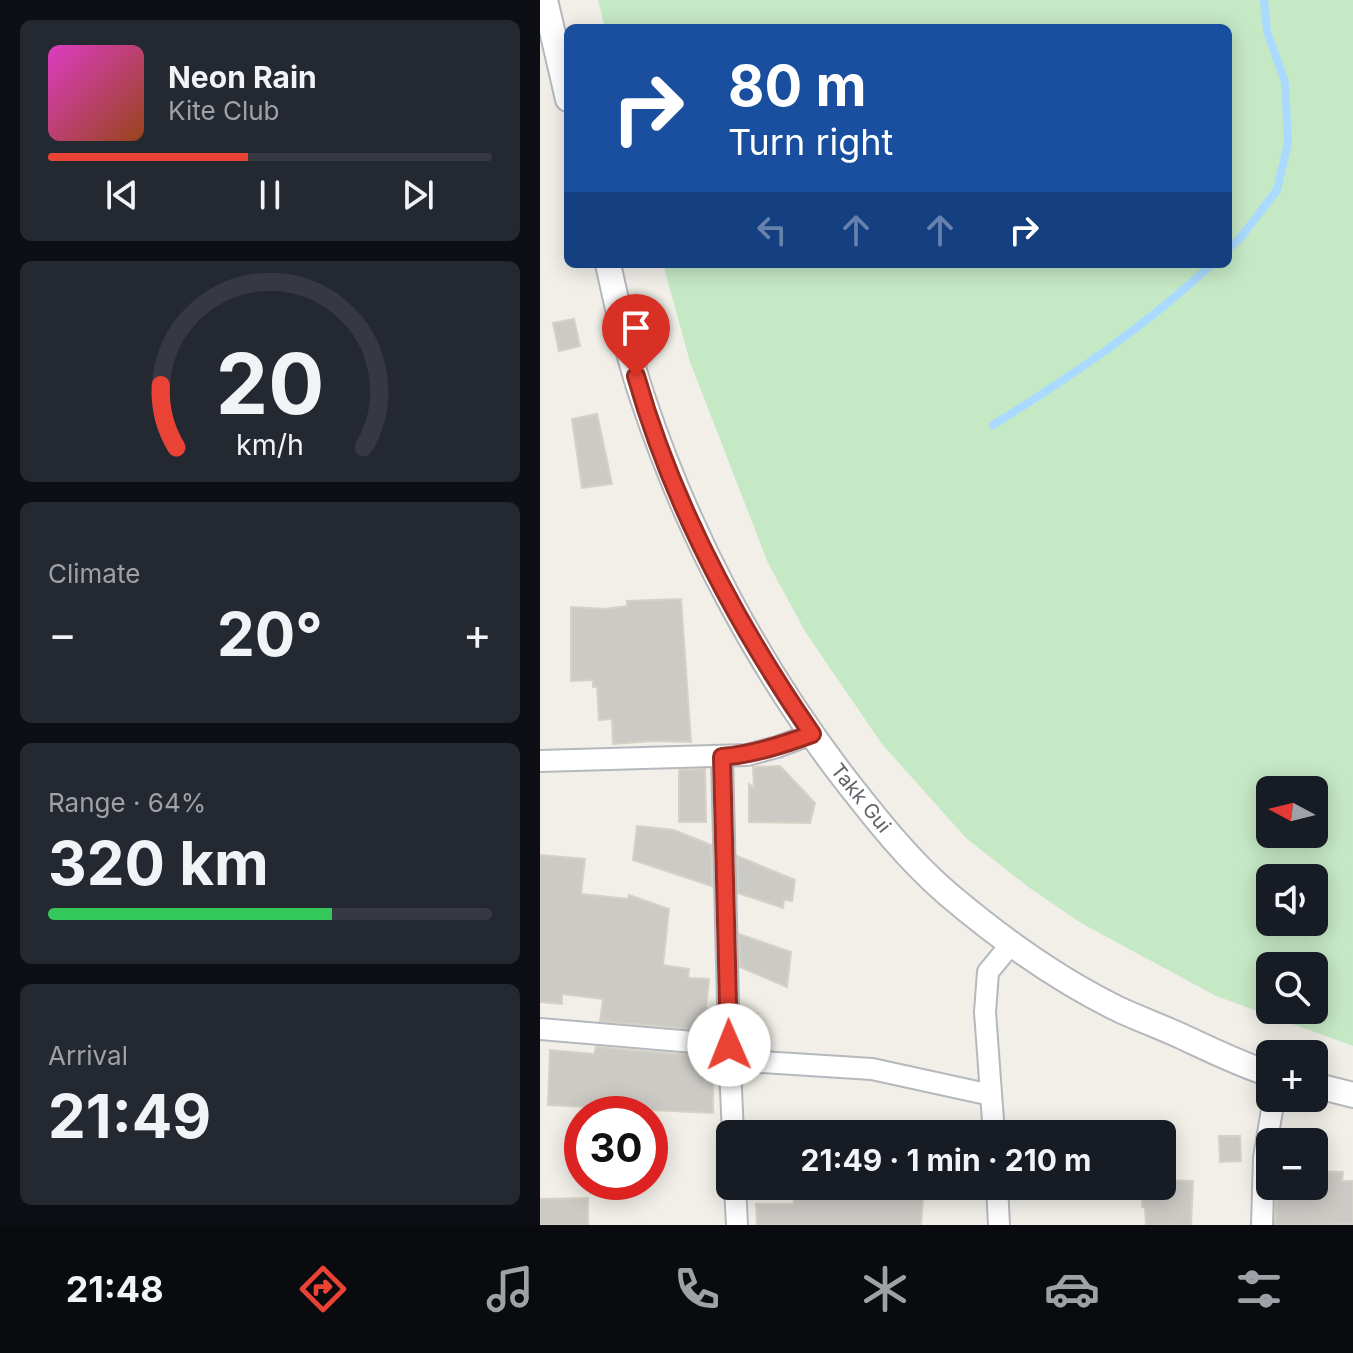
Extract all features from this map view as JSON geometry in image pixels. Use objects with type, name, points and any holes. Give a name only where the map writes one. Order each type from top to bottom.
[{"type":"street","points":[[545,0],[564,82]]},
{"type":"street","name":"Takk Gui","points":[[609,268],[643,398],[707,557],[756,646],[812,734],[866,807],[904,852],[947,894],[1011,944],[1120,1010],[1256,1070]]},
{"type":"street","points":[[540,761],[747,755],[812,734]]},
{"type":"street","points":[[722,757],[732,1120]]},
{"type":"street","points":[[993,1120],[985,1012],[988,972],[1011,944]]},
{"type":"street","points":[[540,1029],[872,1069],[991,1095]]},
{"type":"street","points":[[1328,1089],[1353,1095]]},
{"type":"street","points":[[1262,1225],[1264,1158],[1272,1112]]},
{"type":"street","points":[[736,1200],[737,1225]]},
{"type":"street","points":[[998,1200],[999,1225]]},
{"type":"green space","points":[[598,0],[1353,0],[1353,1046],[1293,1024],[1328,1024],[1328,952],[1256,952],[1256,1011],[1216,996],[1081,923],[966,838],[882,744],[806,633],[768,563],[690,362],[664,268],[1232,268],[1232,24],[604,24]]},
{"type":"building","points":[[574,319],[580,346],[559,351],[553,323]]},
{"type":"building","points":[[597,414],[612,484],[582,488],[572,419]]},
{"type":"building","points":[[681,599],[691,742],[613,744],[612,719],[599,720],[597,687],[593,687],[593,680],[571,681],[571,607],[605,609],[627,606],[627,601]]},
{"type":"building","points":[[780,766],[815,803],[810,823],[749,822],[749,784],[754,788],[753,767]]},
{"type":"building","points":[[705,769],[706,822],[679,822],[679,770]]},
{"type":"building","points":[[637,826],[674,830],[711,845],[712,886],[633,860]]},
{"type":"building","points":[[540,855],[585,859],[581,894],[628,899],[629,895],[669,909],[663,965],[689,969],[688,978],[709,979],[706,1009],[715,1010],[716,1031],[600,1021],[603,999],[562,994],[562,1004],[540,1002]]},
{"type":"building","points":[[737,856],[795,880],[792,901],[784,900],[783,908],[738,893]]},
{"type":"building","points":[[739,934],[791,952],[787,987],[740,967]]},
{"type":"building","points":[[741,1013],[758,1014],[754,1046],[742,1044]]},
{"type":"building","points":[[596,1047],[713,1057],[713,1113],[668,1111],[668,1096],[564,1096],[564,1106],[548,1105],[550,1050],[594,1054]]},
{"type":"building","points":[[1219,1136],[1240,1136],[1241,1161],[1220,1162]]},
{"type":"building","points":[[1328,1171],[1343,1172],[1342,1181],[1353,1181],[1353,1224],[1275,1225],[1276,1200],[1328,1200]]},
{"type":"building","points":[[1176,1180],[1193,1181],[1191,1225],[1146,1225],[1145,1207],[1142,1207],[1142,1200],[1176,1200]]},
{"type":"building","points":[[540,1199],[588,1200],[588,1225],[540,1225]]},
{"type":"building","points":[[794,1200],[923,1200],[921,1225],[757,1225],[756,1204],[794,1204]]},
{"type":"waterway","points":[[1232,245],[1277,190],[1288,143],[1285,82],[1267,31],[1264,0]]},
{"type":"waterway","points":[[993,425],[1107,350],[1208,268]]},
{"type":"route","points":[[636,376],[665,458],[707,557],[756,646],[812,734],[747,755],[722,757],[729,1045]]}]
